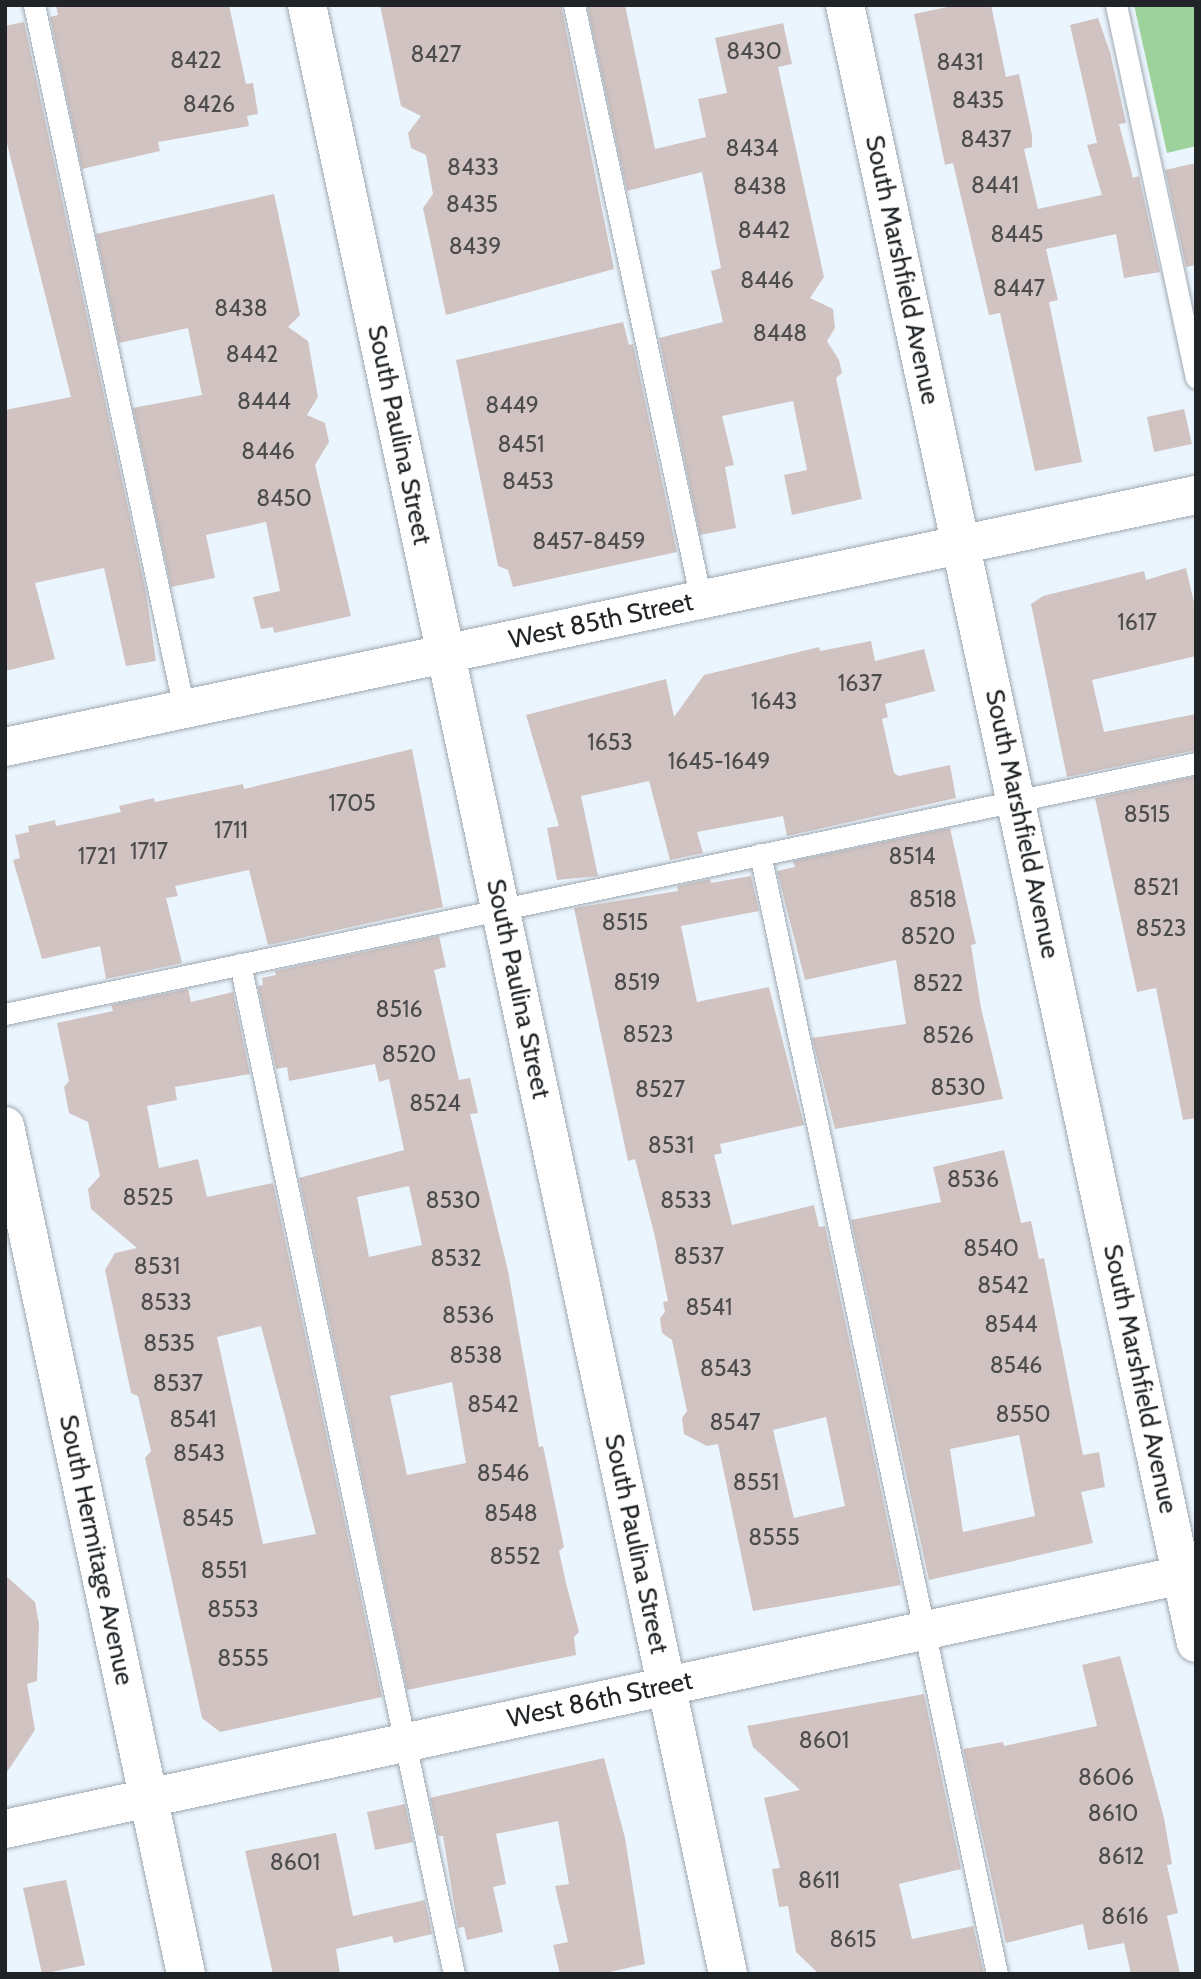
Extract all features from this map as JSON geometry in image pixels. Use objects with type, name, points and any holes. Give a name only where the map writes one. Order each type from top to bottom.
[{"type":"street","name":"South Paulina Street","points":[[307,5],[728,1974]]},
{"type":"street","name":"South Marshfield Avenue","points":[[845,5],[1017,802],[1189,1574],[1196,1643]]},
{"type":"street","name":"West 85th Street","points":[[5,747],[1196,495]]},
{"type":"street","name":"South Hermitage Avenue","points":[[5,1126],[186,1974]]},
{"type":"street","name":"West 86th Street","points":[[5,1829],[1189,1574]]},
{"type":"lane","points":[[34,5],[184,709]]},
{"type":"lane","points":[[574,5],[701,600]]},
{"type":"lane","points":[[1116,5],[1196,378]]},
{"type":"lane","points":[[5,1014],[500,907],[1196,763]]},
{"type":"lane","points":[[760,854],[997,1974]]},
{"type":"lane","points":[[240,964],[454,1974]]},
{"type":"green space","points":[[1134,5],[1196,5],[1196,146],[1167,153]]},
{"type":"building","points":[[56,5],[229,5],[246,84],[253,83],[258,114],[247,116],[249,126],[158,142],[160,151],[82,169],[50,17],[58,15]]},
{"type":"building","points":[[380,5],[561,5],[614,269],[446,315],[423,208],[433,194],[426,155],[411,148],[408,133],[421,116],[401,106]]},
{"type":"building","points":[[587,5],[625,5],[655,149],[706,137],[698,99],[727,93],[715,38],[783,23],[792,64],[778,67],[824,277],[810,298],[833,309],[835,328],[827,341],[839,360],[842,373],[836,378],[862,499],[792,515],[784,475],[807,470],[793,401],[722,416],[734,465],[725,467],[736,528],[700,535],[659,338],[723,322],[711,271],[721,268],[702,172],[627,191]]},
{"type":"building","points":[[957,5],[991,5],[1006,77],[1019,74],[1032,135],[1032,147],[1024,149],[1038,209],[1102,195],[1087,145],[1097,143],[1070,25],[1098,18],[1110,52],[1126,123],[1119,124],[1133,178],[1139,176],[1160,272],[1124,278],[1116,234],[1046,249],[1058,300],[1049,302],[1082,462],[1035,471],[1000,313],[989,315],[953,163],[945,165],[914,14]]},
{"type":"building","points":[[24,22],[146,592],[156,661],[126,666],[104,568],[35,583],[55,659],[5,671],[5,410],[71,397],[5,136],[5,26]]},
{"type":"building","points":[[1196,163],[1196,265],[1186,267],[1165,170]]},
{"type":"building","points":[[274,194],[300,315],[288,327],[308,341],[318,397],[307,415],[325,423],[329,442],[315,465],[351,616],[274,633],[273,627],[261,629],[253,597],[280,591],[266,522],[206,535],[215,578],[171,587],[133,408],[202,395],[188,328],[119,343],[96,234]]},
{"type":"building","points":[[623,322],[629,345],[633,344],[677,552],[513,587],[508,570],[498,566],[456,360]]},
{"type":"building","points":[[1184,409],[1192,444],[1154,452],[1147,417]]},
{"type":"building","points":[[1186,568],[1196,611],[1196,656],[1092,680],[1104,732],[1196,714],[1196,750],[1067,777],[1031,604],[1043,596],[1144,571],[1146,580]]},
{"type":"building","points":[[871,641],[875,661],[924,649],[935,691],[885,704],[888,717],[882,719],[894,773],[899,776],[950,765],[956,798],[787,836],[783,816],[697,832],[703,853],[670,860],[649,781],[581,796],[598,876],[557,880],[547,828],[559,826],[526,715],[666,679],[674,717],[704,675],[819,647],[820,651]]},
{"type":"building","points":[[412,749],[443,907],[268,945],[249,870],[175,886],[178,896],[166,898],[182,963],[106,979],[100,946],[42,959],[13,860],[20,858],[15,835],[29,832],[28,826],[55,820],[56,826],[121,812],[119,806],[154,798],[155,802],[243,784],[244,789]]},
{"type":"building","points":[[1196,776],[1196,1118],[1183,1120],[1156,988],[1137,992],[1095,798]]},
{"type":"building","points":[[950,828],[976,944],[971,945],[981,1008],[1003,1099],[835,1129],[812,1038],[906,1024],[896,960],[805,980],[777,871],[795,867],[793,861]]},
{"type":"building","points":[[751,876],[759,911],[681,926],[697,1002],[769,987],[804,1125],[720,1144],[722,1153],[714,1155],[732,1225],[814,1205],[819,1227],[825,1226],[901,1585],[753,1611],[718,1444],[707,1446],[684,1434],[682,1418],[687,1411],[672,1340],[662,1333],[660,1318],[665,1312],[663,1302],[668,1301],[655,1237],[635,1159],[628,1161],[574,908],[678,891],[677,886],[710,879],[711,883]],"holes":[[[826,1417],[845,1506],[794,1518],[773,1430]]]},
{"type":"building","points":[[439,936],[446,967],[434,970],[459,1080],[470,1078],[478,1113],[470,1114],[508,1271],[539,1447],[543,1446],[564,1547],[559,1551],[579,1632],[574,1637],[576,1655],[407,1690],[299,1178],[404,1150],[389,1079],[379,1082],[375,1064],[289,1081],[287,1067],[276,1069],[258,986],[263,985],[262,978],[276,975],[275,971]],"holes":[[[409,1186],[422,1245],[369,1257],[357,1197]],[[452,1382],[466,1463],[407,1475],[390,1396]]]},
{"type":"building","points":[[188,989],[191,1002],[233,992],[250,1074],[175,1087],[177,1100],[147,1106],[159,1168],[198,1159],[207,1197],[273,1183],[382,1697],[220,1732],[202,1718],[145,1458],[151,1451],[138,1396],[131,1393],[105,1270],[115,1253],[137,1248],[91,1209],[88,1189],[100,1176],[88,1122],[69,1113],[64,1087],[69,1081],[57,1023],[113,1011],[111,1005]],"holes":[[[261,1326],[316,1534],[263,1544],[217,1337]]]},
{"type":"building","points":[[1004,1150],[1021,1223],[1031,1221],[1039,1259],[1044,1258],[1083,1455],[1099,1452],[1105,1487],[1081,1492],[1093,1543],[929,1580],[851,1220],[941,1202],[933,1167]],"holes":[[[1019,1435],[1035,1516],[963,1532],[950,1449]]]},
{"type":"building","points":[[5,1575],[35,1602],[39,1624],[37,1681],[27,1684],[35,1730],[5,1775]]},
{"type":"building","points":[[1120,1656],[1164,1818],[1172,1864],[1167,1865],[1178,1913],[1167,1916],[1180,1974],[1131,1974],[1124,1943],[1088,1950],[1083,1924],[1006,1943],[963,1749],[1003,1742],[1004,1746],[1097,1726],[1082,1665]]},
{"type":"building","points":[[924,1694],[961,1869],[899,1884],[912,1939],[973,1926],[984,1974],[819,1974],[796,1952],[788,1906],[779,1907],[772,1869],[780,1868],[764,1798],[800,1790],[753,1747],[747,1726]]},
{"type":"building","points":[[604,1758],[625,1838],[645,1964],[601,1974],[560,1974],[553,1945],[568,1942],[555,1886],[569,1884],[558,1821],[496,1834],[506,1884],[493,1887],[503,1932],[467,1940],[464,1927],[458,1928],[443,1836],[438,1836],[430,1798]]},
{"type":"building","points":[[405,1804],[413,1842],[375,1850],[367,1812]]},
{"type":"building","points":[[336,1833],[353,1916],[425,1900],[432,1934],[394,1943],[392,1936],[336,1949],[340,1974],[273,1974],[245,1851]]},
{"type":"building","points":[[66,1880],[85,1965],[42,1974],[23,1888]]}]
